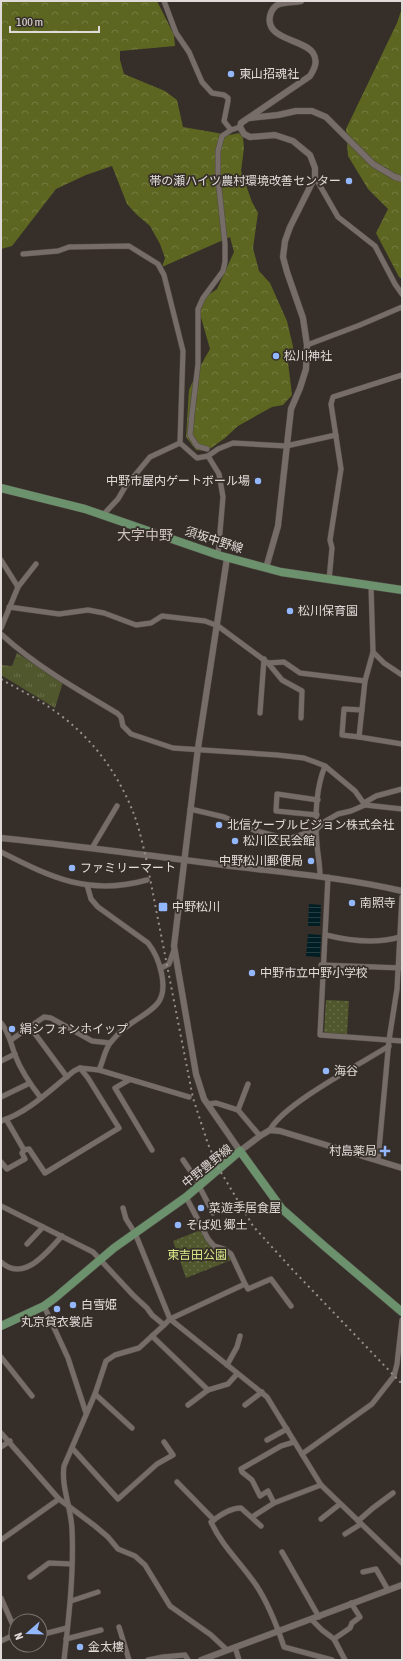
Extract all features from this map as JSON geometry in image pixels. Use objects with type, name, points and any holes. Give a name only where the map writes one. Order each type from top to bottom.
[{"type":"main road","name":"須坂中野線","points":[[1,488],[85,509],[227,558],[266,568],[329,580],[402,590]]},
{"type":"main road","name":"中野豊野線","points":[[1,1326],[44,1306],[55,1298],[135,1233],[200,1186],[240,1152],[282,1209],[323,1246],[402,1312]]},
{"type":"street","points":[[164,1],[176,33],[189,52],[202,82],[212,93],[224,95],[228,98],[224,121],[231,130]]},
{"type":"street","points":[[207,448],[197,446],[190,436],[198,359],[197,315],[199,304],[223,271],[225,244],[218,179],[218,151],[222,136],[231,130],[240,127],[241,123],[298,85],[310,76],[315,67],[316,61],[314,55],[306,46],[284,38],[272,29],[270,23],[271,9],[274,4],[278,2],[301,1]]},
{"type":"street","points":[[250,118],[278,115],[296,111],[312,111],[326,117],[373,164],[395,177],[402,179]]},
{"type":"street","points":[[240,127],[244,134],[250,137],[275,135],[293,141],[310,155],[315,168],[315,177],[290,227],[285,242],[283,257],[303,318],[307,345],[306,369],[291,409],[278,526],[266,568]]},
{"type":"street","points":[[315,177],[338,218],[375,246],[402,294]]},
{"type":"street","points":[[23,254],[58,251],[69,247],[129,246],[158,264],[164,275],[182,351],[180,443],[197,458],[208,456],[218,448],[233,443],[286,446],[336,435]]},
{"type":"street","points":[[307,345],[360,326],[402,307]]},
{"type":"street","points":[[329,580],[332,548],[330,540],[341,469],[331,404],[333,397],[402,375]]},
{"type":"street","points":[[103,515],[118,499],[125,487],[150,457],[180,443]]},
{"type":"street","points":[[208,456],[219,474],[223,497],[218,555]]},
{"type":"street","points":[[227,558],[218,626],[198,748],[177,914],[174,950],[196,1074],[204,1099],[240,1152],[270,1130],[274,1123],[308,1095],[389,1043]]},
{"type":"street","points":[[1,560],[18,587]]},
{"type":"street","points":[[1,628],[18,587],[36,564]]},
{"type":"street","points":[[359,737],[364,681],[373,652],[371,586]]},
{"type":"street","points":[[9,607],[59,614],[88,610],[104,613],[136,625],[151,623],[162,616],[205,621],[218,626],[266,661],[282,680],[302,691],[301,718]]},
{"type":"street","points":[[1,634],[21,652],[42,667],[117,713],[121,717],[123,726],[131,734],[173,748],[198,748],[304,758],[325,766],[355,791],[365,804],[402,808]]},
{"type":"street","points":[[373,652],[384,663],[402,675]]},
{"type":"street","points":[[266,661],[284,662],[300,673],[364,681]]},
{"type":"street","points":[[260,713],[266,661]]},
{"type":"street","points":[[362,710],[344,709],[342,735],[402,744]]},
{"type":"street","points":[[320,876],[320,858],[316,830],[320,778],[325,766]]},
{"type":"street","points":[[190,809],[224,817],[256,831],[284,838],[291,838],[316,830],[319,826],[332,817],[365,804],[376,796],[402,789]]},
{"type":"street","points":[[317,815],[276,811],[277,794],[318,800]]},
{"type":"street","points":[[92,848],[117,806]]},
{"type":"street","points":[[1,838],[320,876],[367,883],[402,891]]},
{"type":"street","points":[[1,852],[73,883],[87,886],[119,886],[147,880]]},
{"type":"street","points":[[328,878],[320,1035],[389,1043],[402,1041]]},
{"type":"street","points":[[87,886],[91,898],[98,907],[148,943],[161,968],[162,985],[158,1004],[138,1020],[129,1024],[110,1043],[99,1070]]},
{"type":"street","points":[[378,1160],[389,1043],[400,968],[402,898]]},
{"type":"street","points":[[326,935],[343,939],[375,941],[400,937]]},
{"type":"street","points":[[161,968],[169,964],[174,950]]},
{"type":"street","points":[[323,965],[400,968]]},
{"type":"street","points":[[10,1040],[44,1017],[51,1018],[92,1041],[110,1043]]},
{"type":"street","points":[[1,1023],[10,1040],[24,1074],[41,1098]]},
{"type":"street","points":[[30,1027],[67,1076]]},
{"type":"street","points":[[1,1061],[15,1054]]},
{"type":"street","points":[[24,1150],[29,1149],[45,1173],[118,1128],[88,1078],[80,1068]]},
{"type":"street","points":[[1,1162],[7,1169],[25,1159],[22,1153],[24,1150],[4,1120],[21,1113],[67,1076],[80,1068],[99,1070],[189,1097]]},
{"type":"street","points":[[129,1080],[115,1088],[152,1150]]},
{"type":"street","points":[[1,1097],[30,1083]]},
{"type":"street","points":[[238,1110],[248,1084]]},
{"type":"street","points":[[208,1104],[216,1103],[238,1110],[260,1136]]},
{"type":"street","points":[[270,1130],[280,1131],[402,1168]]},
{"type":"street","points":[[183,1160],[200,1186],[214,1213]]},
{"type":"street","points":[[186,1197],[208,1239],[214,1246],[224,1249],[231,1254],[248,1289],[271,1279],[291,1306]]},
{"type":"street","points":[[1,1206],[93,1252],[152,1315],[164,1325]]},
{"type":"street","points":[[123,1208],[126,1219],[135,1233],[170,1319],[237,1374],[262,1392],[274,1407],[321,1485],[402,1563]]},
{"type":"street","points":[[27,1244],[44,1227]]},
{"type":"street","points":[[1,1262],[13,1268],[24,1269],[42,1258],[62,1236]]},
{"type":"street","points":[[64,1660],[71,1601],[72,1529],[63,1477],[64,1466],[95,1394],[106,1361],[115,1355],[139,1348],[170,1319],[245,1284]]},
{"type":"street","points":[[44,1306],[68,1358],[86,1413]]},
{"type":"street","points":[[302,1454],[372,1404],[394,1376],[397,1364],[402,1320]]},
{"type":"street","points":[[152,1336],[208,1390]]},
{"type":"street","points":[[227,1365],[237,1347],[240,1336]]},
{"type":"street","points":[[1,1357],[32,1396]]},
{"type":"street","points":[[188,1406],[208,1390],[228,1384],[237,1374]]},
{"type":"street","points":[[245,1405],[262,1392]]},
{"type":"street","points":[[95,1394],[132,1428]]},
{"type":"street","points":[[267,1440],[287,1429]]},
{"type":"street","points":[[1,1433],[10,1441],[59,1499],[108,1537],[118,1549],[135,1556],[145,1565],[170,1606],[211,1635],[227,1650]]},
{"type":"street","points":[[1,1448],[10,1441]]},
{"type":"street","points":[[72,1448],[118,1499],[157,1464],[173,1455],[164,1442]]},
{"type":"street","points":[[274,1503],[268,1491],[260,1496],[252,1480],[242,1472],[241,1469],[281,1446],[294,1442]]},
{"type":"street","points":[[177,1482],[214,1520]]},
{"type":"street","points":[[252,1517],[274,1503],[321,1485]]},
{"type":"street","points":[[345,1534],[393,1492]]},
{"type":"street","points":[[1,1540],[59,1499]]},
{"type":"street","points":[[321,1519],[340,1504]]},
{"type":"street","points":[[261,1526],[241,1508],[235,1508],[211,1522],[217,1536],[255,1584],[279,1632],[284,1646],[332,1660]]},
{"type":"street","points":[[282,1552],[319,1617]]},
{"type":"street","points":[[30,1577],[50,1563],[72,1564]]},
{"type":"street","points":[[363,1572],[376,1569],[388,1590]]},
{"type":"street","points":[[201,1660],[312,1620],[351,1603],[402,1585]]},
{"type":"street","points":[[71,1601],[98,1592]]},
{"type":"street","points":[[1,1598],[8,1614]]},
{"type":"street","points":[[334,1639],[350,1628],[352,1623],[360,1617],[351,1603]]},
{"type":"street","points":[[312,1620],[334,1639],[345,1660]]},
{"type":"street","points":[[119,1627],[129,1660]]},
{"type":"street","points":[[48,1633],[68,1628]]},
{"type":"street","points":[[66,1639],[101,1630]]},
{"type":"street","points":[[235,1647],[239,1660]]},
{"type":"street","points":[[148,1660],[185,1655],[188,1660]]},
{"type":"green space","points":[[1,1],[157,1],[174,35],[175,46],[120,51],[120,60],[124,74],[165,91],[177,100],[183,127],[229,135],[239,133],[243,138],[244,148],[241,171],[252,202],[258,213],[253,248],[259,271],[270,283],[287,321],[294,351],[288,362],[292,395],[283,405],[272,407],[238,426],[207,451],[196,450],[186,437],[189,390],[210,349],[200,314],[202,299],[217,289],[234,252],[230,237],[162,267],[165,258],[160,244],[150,226],[127,204],[112,166],[86,175],[56,189],[12,246],[1,249]]},
{"type":"green space","points":[[402,8],[402,279],[399,277],[376,233],[388,209],[368,189],[348,156],[346,129],[397,23]]},
{"type":"green space","points":[[17,653],[63,682],[55,708],[1,675],[1,665],[12,666]]},
{"type":"green space","points":[[326,1000],[349,1001],[347,1034],[324,1033]]},
{"type":"green space","name":"東吉田公園","points":[[203,1229],[208,1239],[224,1249],[234,1259],[186,1278],[173,1241]]},
{"type":"water","points":[[309,904],[321,905],[320,926],[308,926]]},
{"type":"water","points":[[308,934],[321,935],[320,957],[306,956]]},
{"type":"railway","points":[[1,679],[49,707],[82,734],[94,746],[114,774],[130,804],[146,858],[193,1098],[208,1144],[219,1169],[253,1226],[290,1267],[402,1384]]},
{"type":"place","name":"東山招魂社","points":[[231,74]]},
{"type":"place","name":"帯の瀬ハイツ農村環境改善センター","points":[[349,181]]},
{"type":"place","name":"松川神社","points":[[276,356]]},
{"type":"place","name":"中野市屋内ゲートボール場","points":[[258,481]]},
{"type":"place","name":"松川保育園","points":[[290,611]]},
{"type":"place","name":"北信ケーブルビジョン株式会社","points":[[219,825]]},
{"type":"place","name":"松川区民会館","points":[[235,841]]},
{"type":"place","name":"中野松川郵便局","points":[[311,861]]},
{"type":"place","name":"ファミリーマート","points":[[72,868]]},
{"type":"place","name":"南照寺","points":[[352,903]]},
{"type":"place","name":"中野松川","points":[[163,907]]},
{"type":"place","name":"中野市立中野小学校","points":[[252,973]]},
{"type":"place","name":"絹シフォンホイップ","points":[[12,1029]]},
{"type":"place","name":"海谷","points":[[326,1071]]},
{"type":"place","name":"村島薬局","points":[[385,1151]]},
{"type":"place","name":"菜遊季居食屋","points":[[201,1208]]},
{"type":"place","name":"そば処 郷土","points":[[178,1225]]},
{"type":"place","name":"白雪姫","points":[[73,1305]]},
{"type":"place","name":"丸京貸衣裳店","points":[[57,1309]]},
{"type":"place","name":"金太樓","points":[[80,1647]]},
{"type":"district","name":"大字中野","points":[[145,535]]}]
